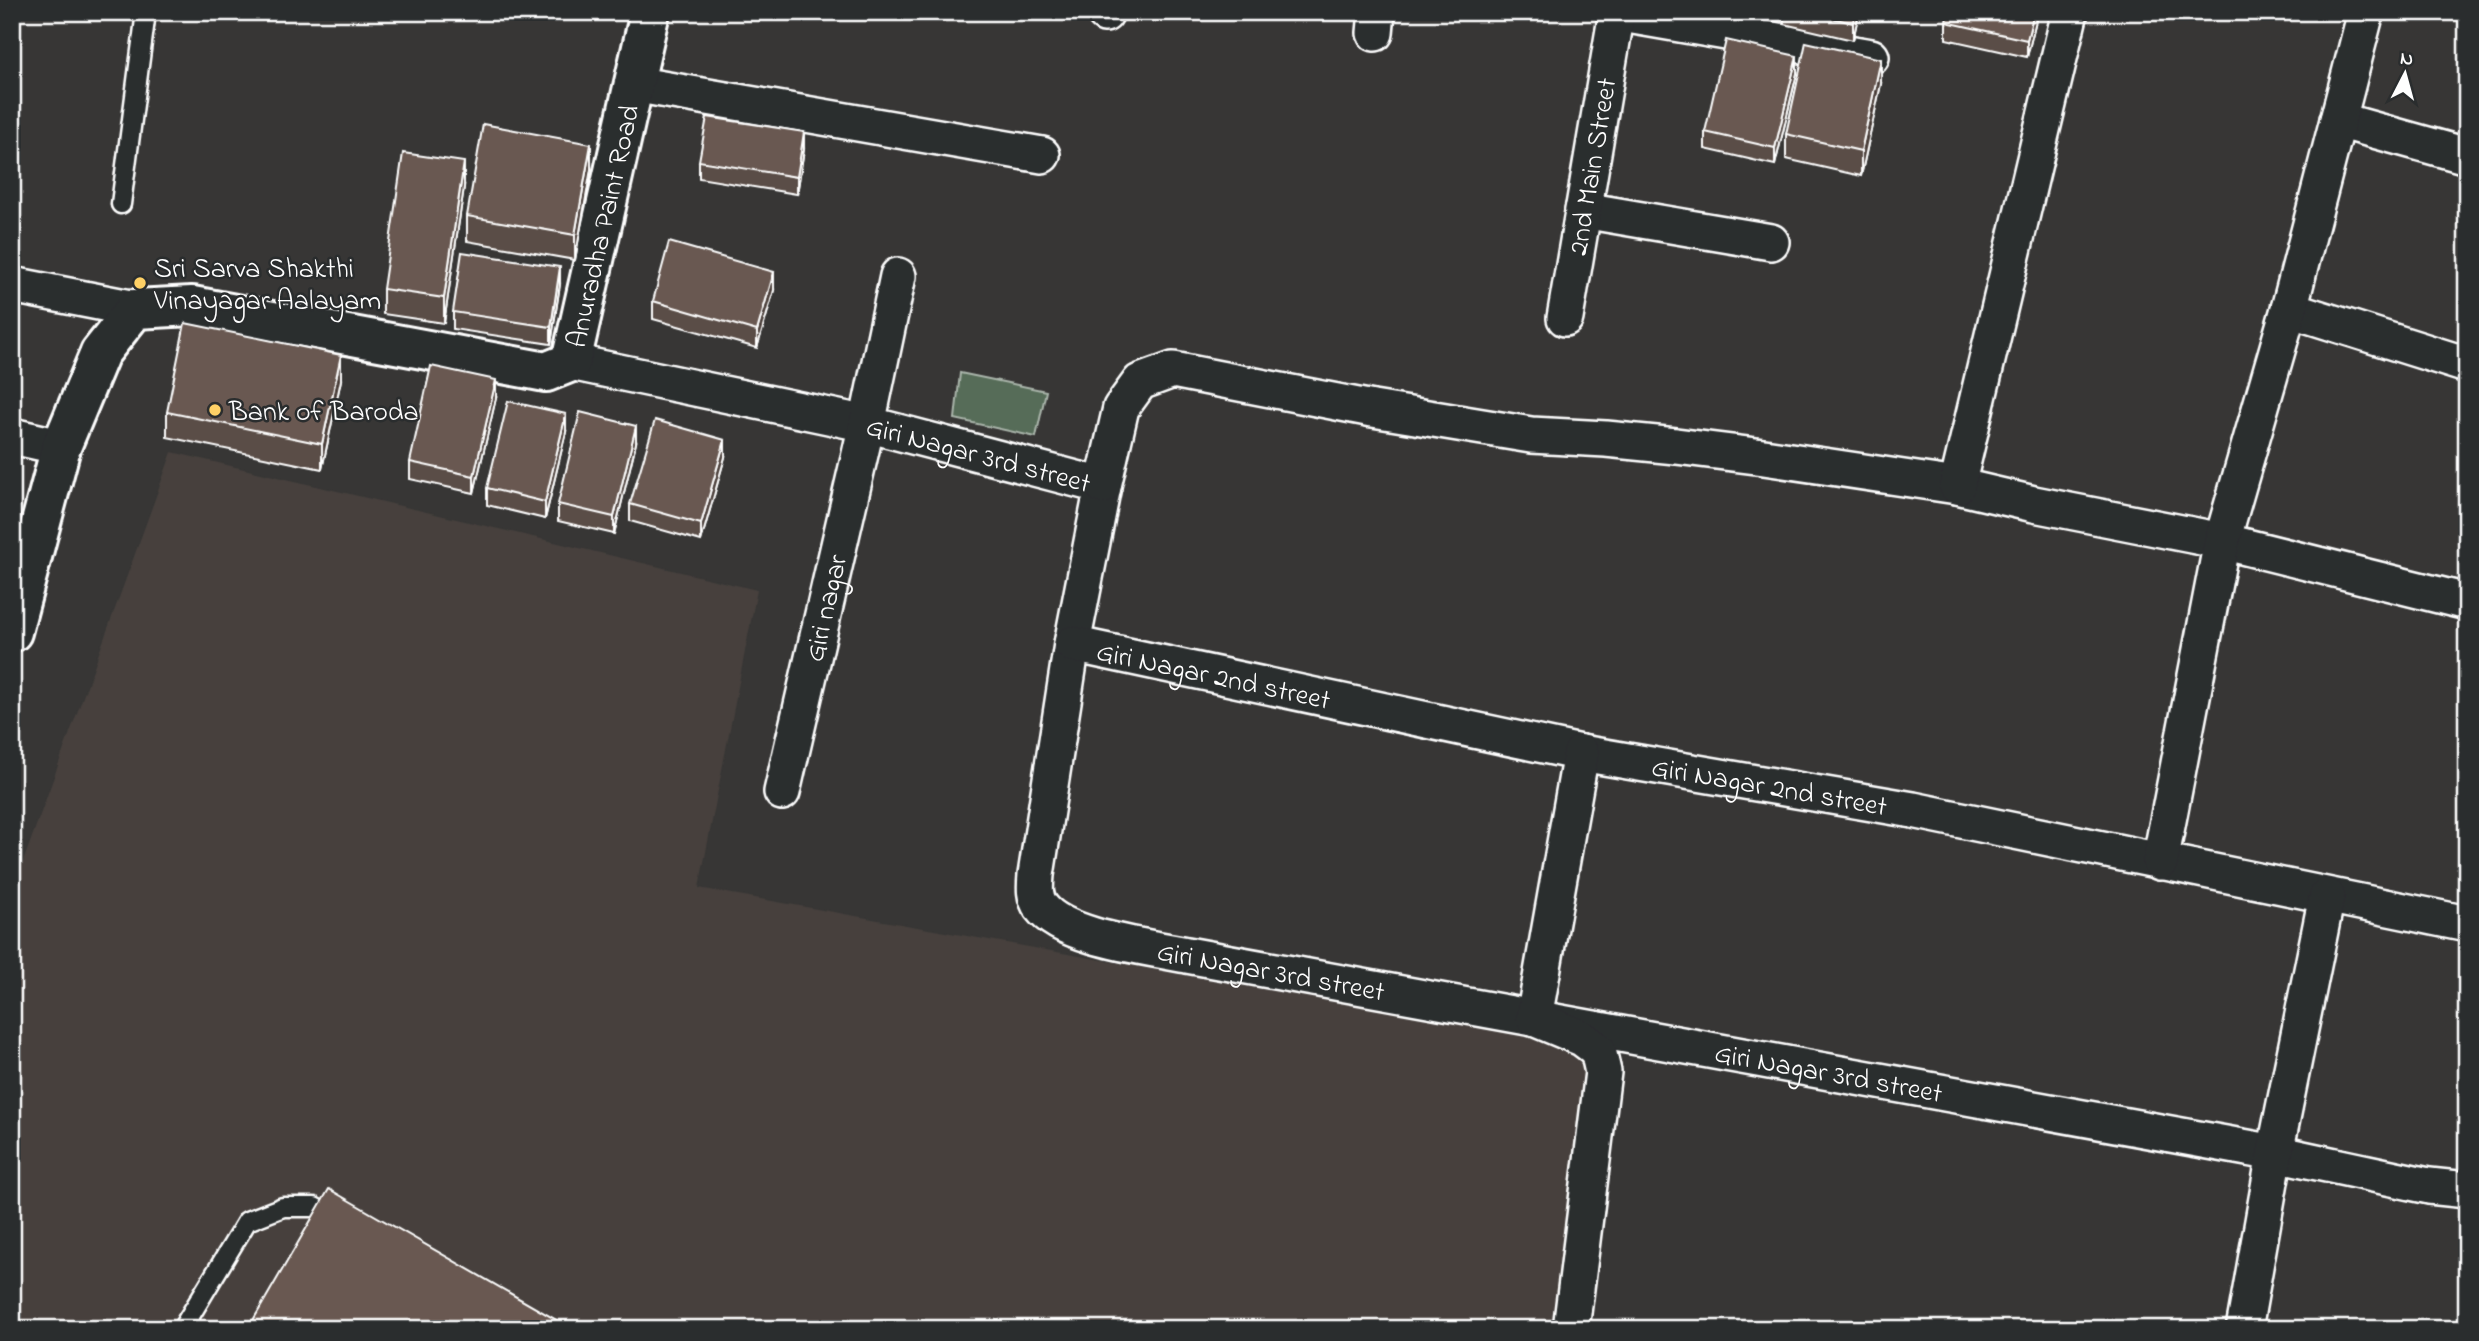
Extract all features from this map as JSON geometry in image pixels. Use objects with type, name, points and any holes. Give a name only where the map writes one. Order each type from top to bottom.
[{"type":"street","name":"Anuradha Paint Road","points":[[135,309],[192,306],[546,372],[571,362],[650,12]]},
{"type":"street","points":[[1958,486],[2070,12]]},
{"type":"street","points":[[2160,862],[2222,541],[2289,309],[2366,12]]},
{"type":"street","points":[[1617,13],[1871,57]]},
{"type":"street","name":"2nd Main Street","points":[[1565,318],[1617,13]]},
{"type":"street","points":[[633,84],[1042,155]]},
{"type":"street","points":[[2338,120],[2467,156]]},
{"type":"street","points":[[1583,210],[1771,242]]},
{"type":"street","name":"Giri nagar","points":[[782,792],[867,424],[898,276]]},
{"type":"street","points":[[12,285],[135,309],[100,353],[61,447],[12,632]]},
{"type":"street","points":[[2289,309],[2467,365]]},
{"type":"street","name":"Giri Nagar 3rd street","points":[[571,362],[867,424],[1103,486],[1072,644],[1034,892],[1040,906],[1069,927],[1100,937],[2276,1153],[2429,1186],[2467,1190]]},
{"type":"street","points":[[1103,486],[1121,408],[1140,382],[1173,370],[1373,409],[1531,435],[1676,446],[1958,486],[2034,504],[2222,541],[2467,602]]},
{"type":"street","points":[[12,436],[61,447]]},
{"type":"street","name":"Giri Nagar 2nd street","points":[[1072,644],[1581,753],[1913,810],[2467,924]]},
{"type":"street","points":[[1571,1329],[1603,1072],[1598,1050],[1582,1038],[1534,1018],[1581,753]]},
{"type":"street","points":[[2245,1329],[2276,1153],[2327,896]]},
{"type":"lane","points":[[121,204],[146,12]]},
{"type":"lane","points":[[182,1329],[247,1221],[283,1208],[314,1207],[351,1227]]},
{"type":"shaded area","points":[[172,452],[757,590],[699,888],[1593,1048],[1555,1329],[12,1329],[12,892]]},
{"type":"green space","points":[[960,373],[1046,391],[1036,437],[955,419]]},
{"type":"building","points":[[1806,12],[1855,12],[1853,23]]},
{"type":"building","points":[[1948,12],[2034,12],[2027,40],[1946,22]]},
{"type":"building","points":[[1726,40],[1797,56],[1775,148],[1705,132]]},
{"type":"building","points":[[1806,42],[1881,59],[1861,151],[1786,134]]},
{"type":"building","points":[[707,117],[804,132],[797,177],[699,161]]},
{"type":"building","points":[[483,124],[591,144],[575,235],[467,216]]},
{"type":"building","points":[[403,153],[464,162],[444,298],[383,289]]},
{"type":"building","points":[[669,242],[774,272],[757,331],[653,301]]},
{"type":"building","points":[[462,252],[560,267],[551,327],[453,312]]},
{"type":"building","points":[[185,323],[341,355],[322,444],[167,412]]},
{"type":"building","points":[[431,366],[496,380],[474,476],[410,462]]},
{"type":"building","points":[[508,401],[566,414],[545,502],[487,488]]},
{"type":"building","points":[[580,412],[636,426],[614,517],[558,504]]},
{"type":"building","points":[[655,420],[725,440],[701,524],[630,504]]},
{"type":"building","points":[[329,1189],[572,1329],[248,1329]]},
{"type":"place","name":"Sri Sarva Shakthi Vinayagar Aalayam","points":[[140,283]]},
{"type":"place","name":"Bank of Baroda","points":[[215,410]]}]
